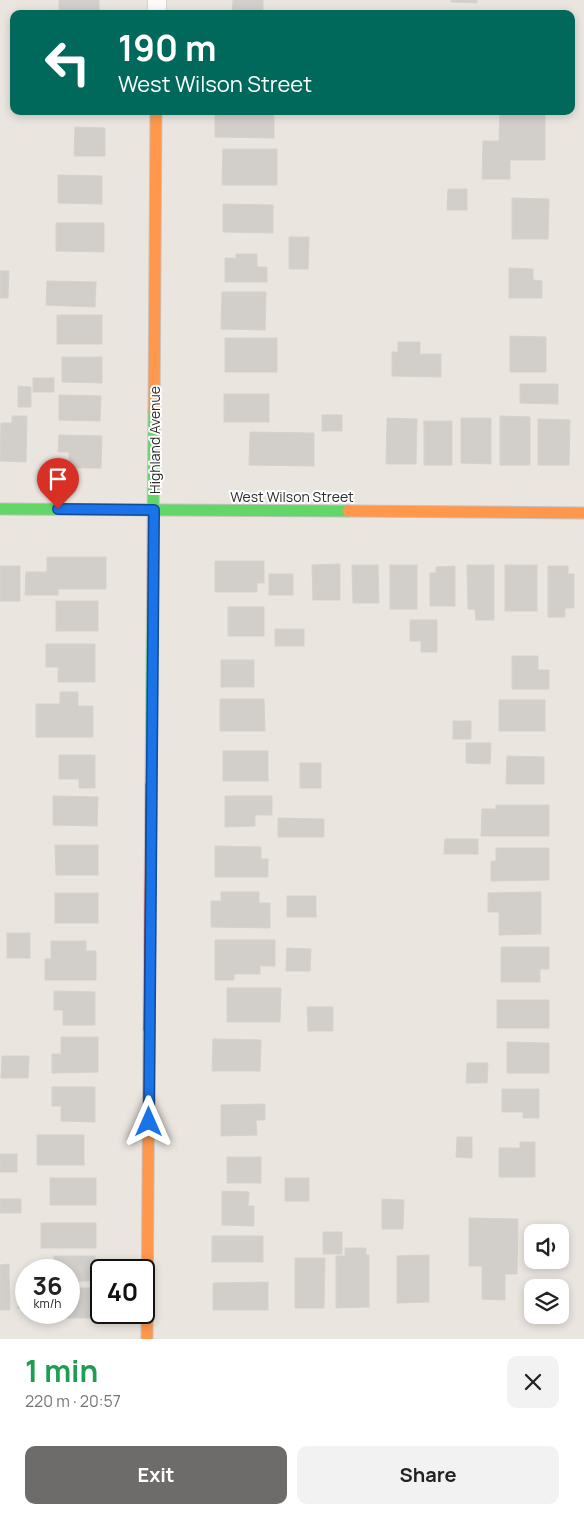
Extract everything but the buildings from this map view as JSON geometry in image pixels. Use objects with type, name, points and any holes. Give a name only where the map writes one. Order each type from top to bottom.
[{"type":"street","name":"Highland Avenue","points":[[147,1339],[156,115]]},
{"type":"street","name":"West Wilson Street","points":[[0,509],[584,513]]},
{"type":"traffic: fast","points":[[151,785],[154,411]]},
{"type":"traffic: fast","points":[[0,509],[348,511]]},
{"type":"traffic: slow","points":[[154,411],[156,115]]},
{"type":"traffic: slow","points":[[348,511],[584,513]]},
{"type":"traffic: slow","points":[[147,1339],[149,1029]]},
{"type":"traffic: jam","points":[[149,1029],[151,785]]},
{"type":"route","points":[[58,509],[154,510],[149,1122]]}]
